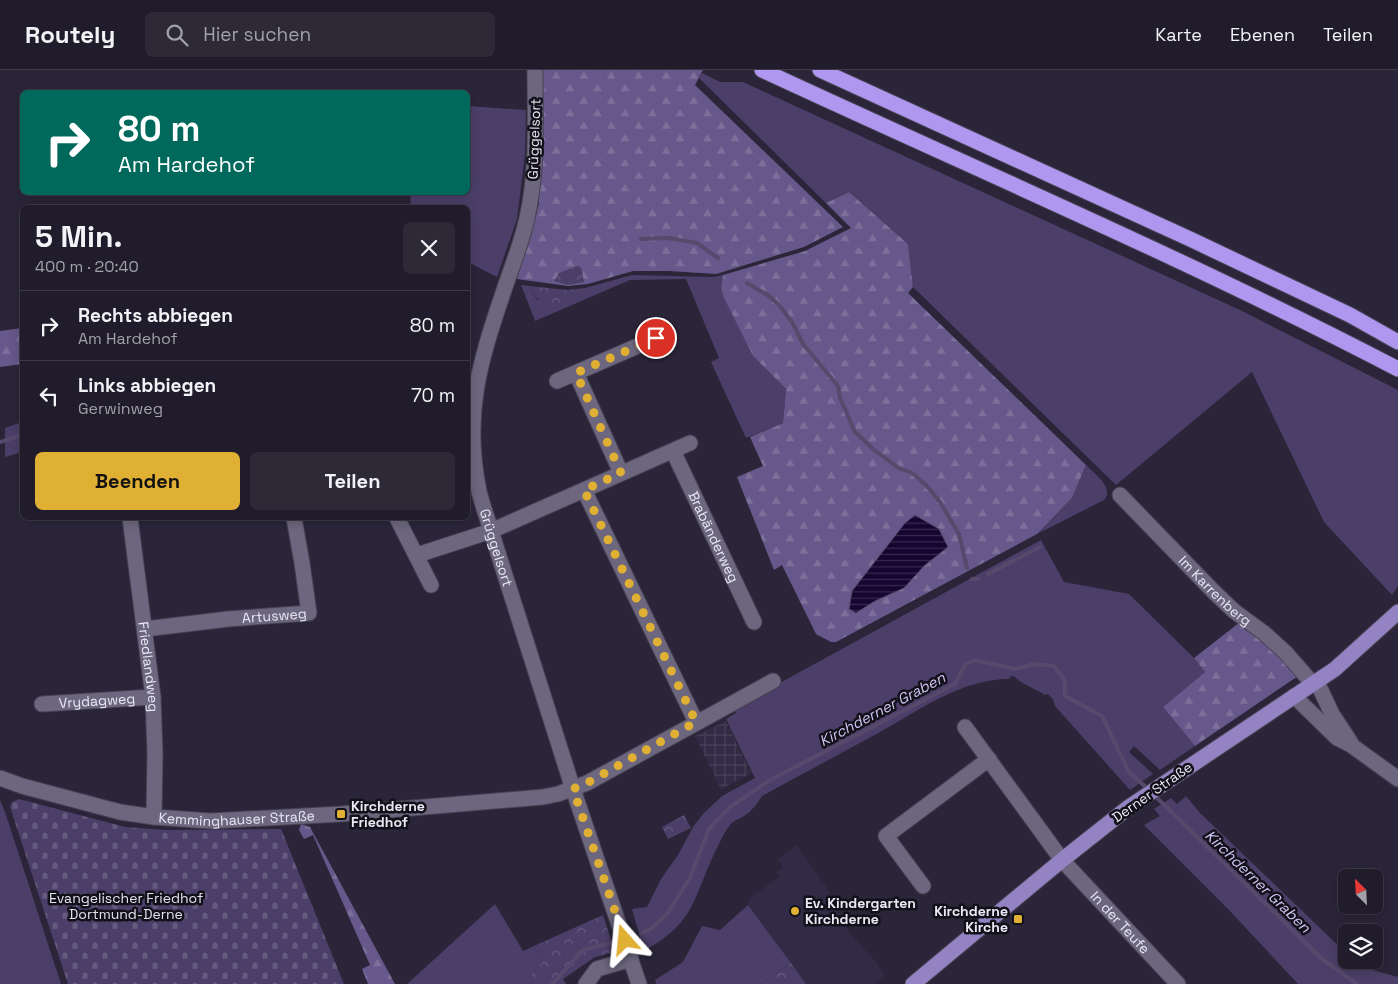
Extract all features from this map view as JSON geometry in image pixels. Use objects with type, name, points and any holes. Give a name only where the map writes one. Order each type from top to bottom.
[{"type":"highway","points":[[762,70],[1205,272],[1302,319],[1398,369]]},
{"type":"highway","points":[[820,70],[1190,239],[1350,316],[1398,342]]},
{"type":"main road","name":"Derner Straße","points":[[913,984],[1062,860],[1142,798],[1340,665],[1398,612]]},
{"type":"street","name":"Grüggelsort","points":[[535,70],[534,165],[530,205],[521,241],[474,362],[473,444],[479,491],[491,531],[573,789],[639,984]]},
{"type":"street","points":[[557,381],[656,338]]},
{"type":"street","points":[[576,373],[621,473]]},
{"type":"street","points":[[417,555],[491,531],[690,443]]},
{"type":"street","name":"Brabänderweg","points":[[673,450],[754,622]]},
{"type":"street","points":[[584,490],[696,722]]},
{"type":"street","name":"Im Karrenberg","points":[[1120,496],[1214,592],[1234,611],[1264,633],[1315,683],[1351,745]]},
{"type":"street","name":"Friedlandweg","points":[[130,520],[153,697],[155,753],[154,817]]},
{"type":"street","name":"Artusweg","points":[[145,629],[228,619],[309,613],[294,520]]},
{"type":"street","points":[[398,520],[431,585]]},
{"type":"street","name":"Kemminghauser Straße","points":[[0,778],[22,786],[120,812],[154,817],[210,821],[286,818],[543,797],[587,783],[773,681]]},
{"type":"street","name":"Im Karrenberg","points":[[1294,696],[1337,738],[1351,745],[1398,779]]},
{"type":"street","name":"Vrydagweg","points":[[42,704],[153,697]]},
{"type":"street","name":"In der Teufe","points":[[965,727],[1062,860],[1178,984]]},
{"type":"street","points":[[923,886],[886,836],[989,759]]},
{"type":"street","name":"Kemminghauser Straße","points":[[0,783],[22,786]]},
{"type":"street","points":[[586,984],[597,969],[631,959]]},
{"type":"shaded area","points":[[915,515],[939,529],[948,547],[924,566],[904,588],[875,601],[856,613],[849,609],[852,591],[905,523]]},
{"type":"shaded area","points":[[726,721],[751,773],[721,789],[695,736]]},
{"type":"shaded area","name":"Ev. Kindergarten Kirchderne","points":[[796,845],[826,886],[849,932],[877,963],[885,977],[875,984],[806,984],[748,905],[750,898],[780,876],[777,872],[783,867],[778,860]]},
{"type":"green space","points":[[541,70],[703,70],[695,85],[843,227],[804,247],[716,274],[633,271],[588,284],[568,286],[517,279],[539,204]]},
{"type":"green space","points":[[702,73],[720,82],[743,82],[1240,310],[1398,390],[1398,586],[1392,595],[1324,522],[1252,372],[1116,485],[913,287],[908,244],[849,192],[826,203],[699,78]]},
{"type":"green space","points":[[470,106],[526,110],[525,154],[517,219],[497,277],[470,263],[470,205],[411,205],[410,195],[470,195]]},
{"type":"green space","points":[[849,192],[908,244],[913,287],[908,293],[1086,465],[1072,498],[1037,534],[836,642],[831,642],[816,634],[782,565],[774,570],[737,477],[763,466],[750,437],[783,423],[786,389],[753,356],[724,298],[721,287],[723,275],[805,251],[851,228],[826,203]],"holes":[[[905,523],[948,547],[924,566],[904,588],[875,601],[855,613],[852,591]]]},
{"type":"green space","points":[[577,266],[581,267],[584,282],[568,285],[554,281],[559,273]]},
{"type":"green space","points":[[632,275],[714,277],[723,275],[721,287],[753,356],[786,389],[783,423],[746,438],[711,362],[719,358],[686,279],[630,280],[535,321],[521,285],[529,286],[537,300],[585,293],[585,288]]},
{"type":"green space","points":[[529,286],[567,290],[585,288],[585,293],[568,304],[553,308],[542,304]]},
{"type":"green space","points":[[20,328],[20,364],[0,367],[0,331]]},
{"type":"green space","points":[[20,423],[20,453],[5,457],[5,428]]},
{"type":"green space","points":[[1086,465],[1106,486],[1107,495],[1104,500],[1037,534],[1072,498]]},
{"type":"green space","points":[[1041,540],[1064,582],[1129,594],[1194,658],[1205,672],[1163,707],[1195,746],[1160,770],[1134,746],[1129,752],[1153,774],[1130,790],[1055,706],[1053,699],[1048,694],[1045,695],[1011,676],[1009,679],[992,680],[958,690],[762,796],[749,812],[732,823],[726,830],[690,910],[682,921],[673,931],[644,951],[632,909],[647,907],[661,879],[703,814],[722,796],[755,778],[726,719],[736,713],[734,708]]},
{"type":"green space","points":[[1240,622],[1265,640],[1298,676],[1195,746],[1163,707],[1205,672],[1194,658]]},
{"type":"green space","points":[[1186,796],[1200,813],[1338,945],[1338,969],[1368,969],[1398,977],[1398,984],[1298,984],[1229,910],[1144,825],[1160,816],[1154,809],[1171,798],[1177,804]]},
{"type":"green space","name":"Evangelischer Friedhof Dortmund-Derne","points":[[19,799],[125,827],[166,830],[281,829],[344,984],[68,984],[10,807],[12,802]]},
{"type":"green space","points":[[0,800],[5,812],[61,984],[0,984]]},
{"type":"green space","points":[[684,815],[691,828],[668,839],[662,827]]},
{"type":"green space","points":[[301,824],[310,827],[395,984],[368,984],[362,969],[370,965],[313,835],[304,839],[299,830]]},
{"type":"green space","points":[[495,904],[523,951],[534,946],[542,962],[523,984],[407,984]]},
{"type":"green space","points":[[748,905],[791,963],[761,984],[656,984],[655,980],[683,962],[702,926],[720,930]]},
{"type":"green space","points":[[603,915],[615,952],[595,957],[563,979],[566,984],[523,984],[542,962],[534,946]]},
{"type":"green space","points":[[791,963],[806,984],[761,984]]},
{"type":"waterway","points":[[641,239],[668,238],[697,243],[718,258]]},
{"type":"waterway","points":[[747,283],[769,296],[779,305],[792,322],[803,344],[838,386],[840,398],[855,432],[874,450],[899,468],[912,473],[926,485],[940,502],[959,534],[967,568]]},
{"type":"waterway","points":[[0,442],[20,436]]},
{"type":"waterway","points":[[988,574],[1040,547]]},
{"type":"waterway","points":[[972,579],[978,579]]},
{"type":"waterway","name":"Kirchderner Graben","points":[[641,934],[652,928],[667,914],[690,878],[709,829],[730,807],[770,780],[955,684],[965,665],[974,660],[1015,669],[1034,664],[1054,666],[1065,681],[1065,696],[1102,716],[1129,772],[1149,790]]},
{"type":"waterway","name":"Kirchderner Graben","points":[[1154,795],[1322,959],[1357,984]]},
{"type":"waterway","name":"Kirchderner Graben","points":[[552,984],[583,950],[611,943]]},
{"type":"place","name":"Kirchderne Friedhof","points":[[341,814]]},
{"type":"place","name":"Ev. Kindergarten Kirchderne","points":[[795,911]]},
{"type":"place","name":"Kirchderne Kirche","points":[[1018,919]]},
{"type":"route","points":[[625,940],[573,789],[696,722],[584,490],[621,473],[576,373],[656,338]]}]
